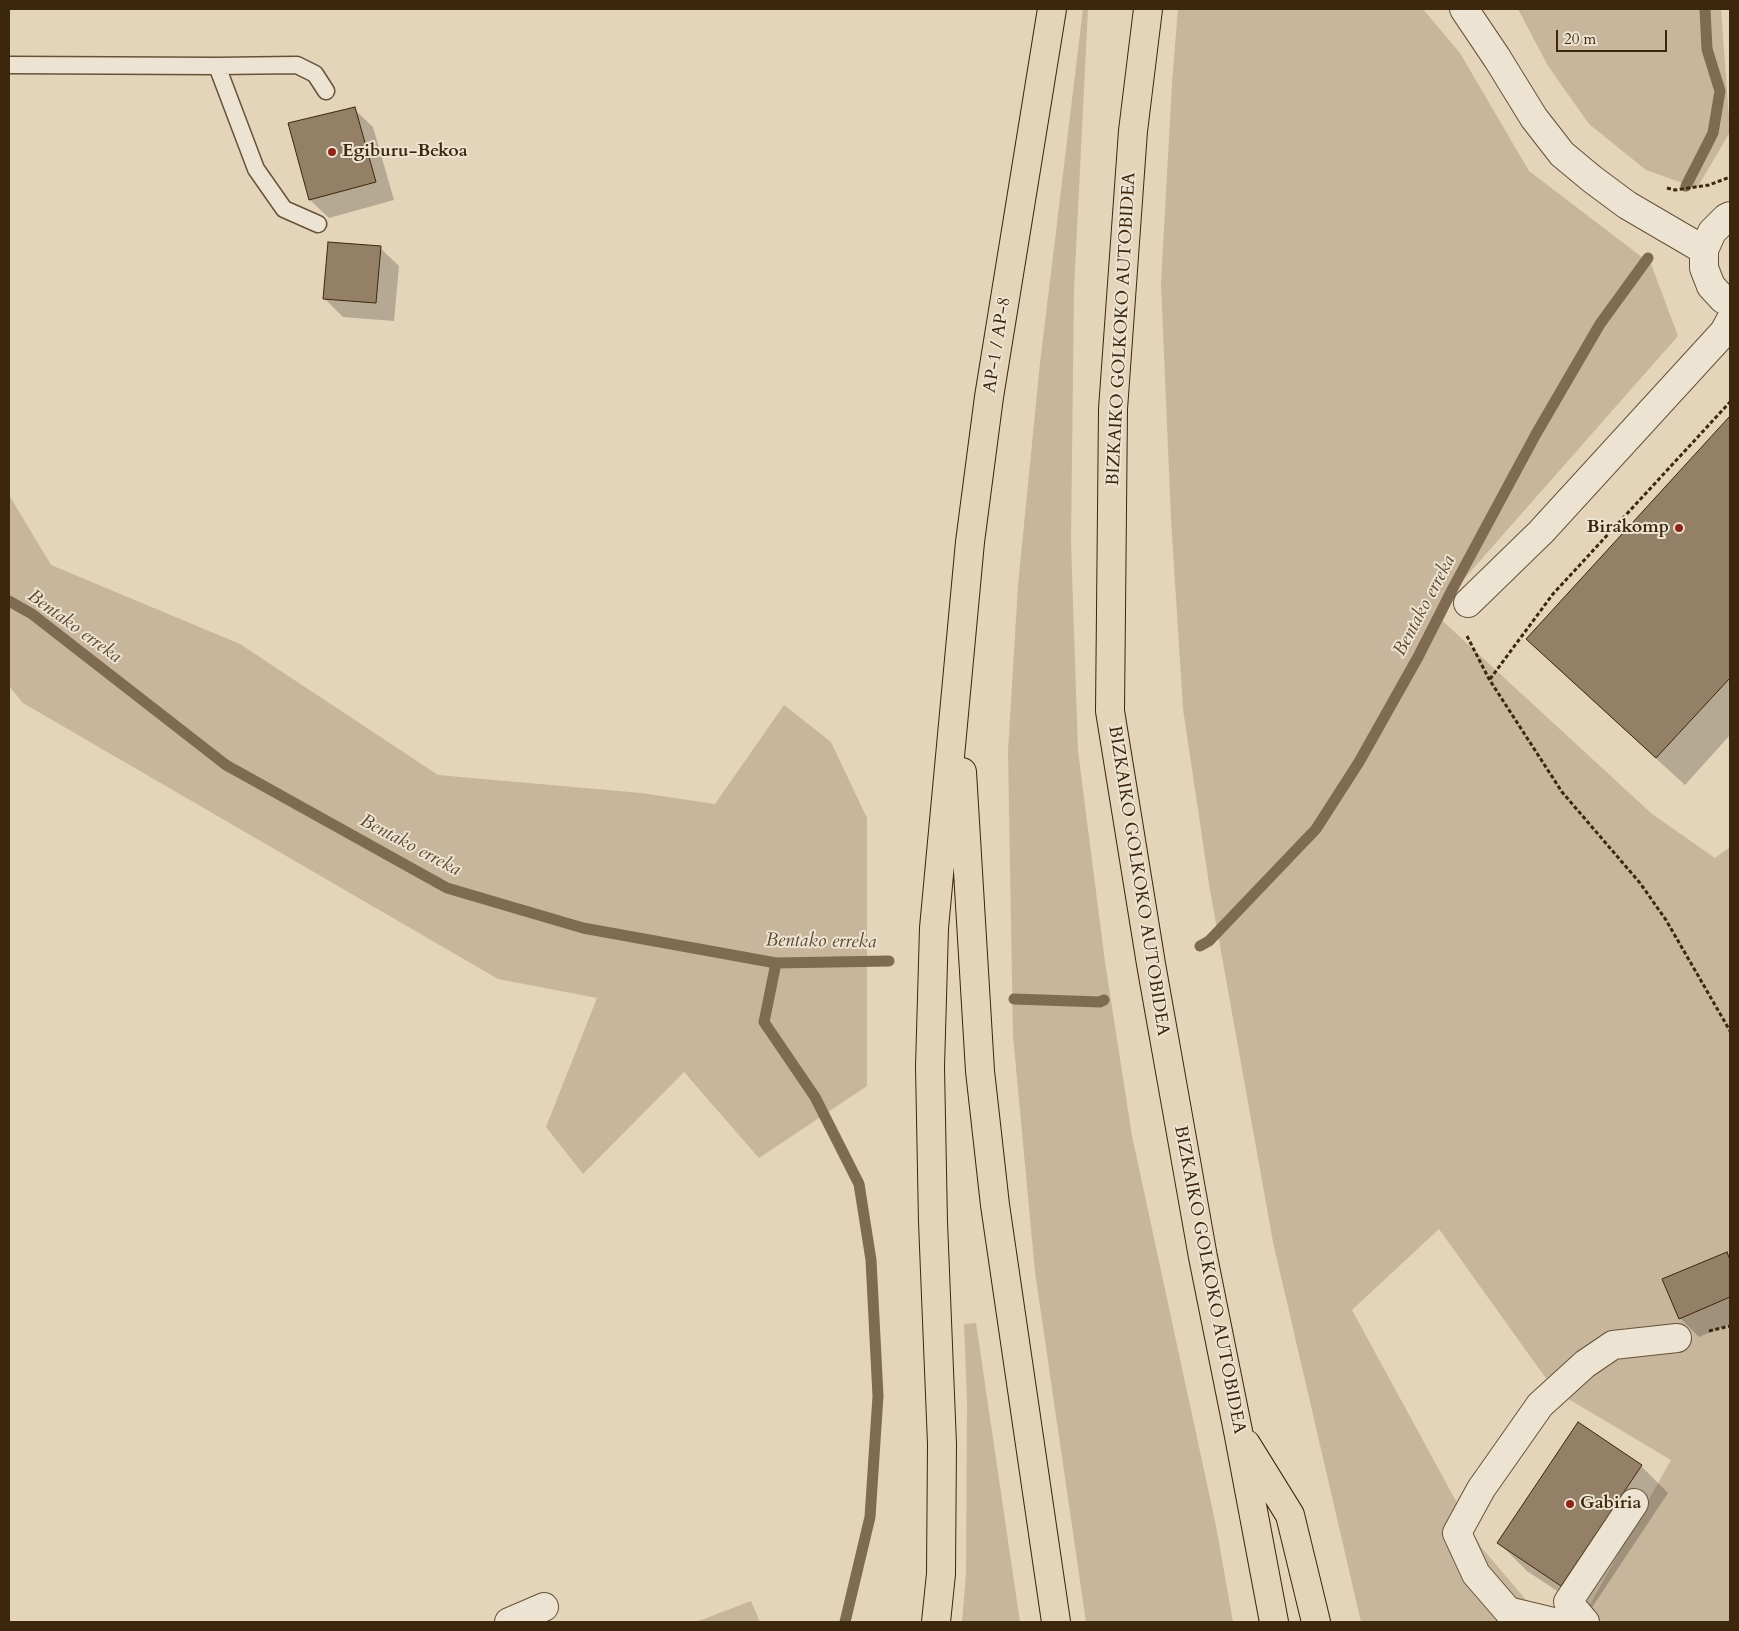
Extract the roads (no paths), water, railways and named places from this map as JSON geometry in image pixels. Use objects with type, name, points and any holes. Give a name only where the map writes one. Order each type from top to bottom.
[{"type":"highway","name":"AP-1 / AP-8","points":[[956,683],[970,542],[988,407],[1052,9]]},
{"type":"highway","name":"BIZKAIKO GOLKOKO AUTOBIDEA","points":[[1148,9],[1133,131],[1114,409],[1110,711],[1152,973],[1201,1248],[1274,1622]]},
{"type":"highway","points":[[936,1622],[941,1574],[942,1444],[933,1222],[930,1067],[934,928],[956,683]]},
{"type":"highway","points":[[956,683],[980,1071],[995,1206],[1056,1622]]},
{"type":"highway","points":[[1238,1431],[1290,1516],[1316,1622]]},
{"type":"street","points":[[1464,9],[1534,118],[1562,154],[1627,205],[1704,250]]},
{"type":"street","points":[[1730,216],[1712,232],[1704,250],[1704,268],[1711,286],[1723,299],[1730,303]]},
{"type":"street","points":[[1468,603],[1541,532],[1724,332],[1730,322]]},
{"type":"street","points":[[1554,1622],[1508,1611],[1476,1574],[1458,1533],[1480,1489],[1540,1405],[1585,1364],[1613,1345],[1677,1338]]},
{"type":"street","points":[[1585,1622],[1568,1602],[1634,1503]]},
{"type":"street","points":[[509,1622],[544,1607]]},
{"type":"lane","points":[[9,66],[297,65],[315,74],[326,91]]},
{"type":"lane","points":[[217,66],[256,168],[284,209],[318,224]]},
{"type":"waterway","name":"Bentako erreka","points":[[1686,186],[1713,133],[1720,91],[1707,49],[1705,9]]},
{"type":"waterway","name":"Bentako erreka","points":[[1200,946],[1209,941],[1316,829],[1359,762],[1418,657],[1536,434],[1600,324],[1648,258]]},
{"type":"waterway","name":"Bentako erreka","points":[[9,601],[32,614],[226,765],[447,888],[583,928],[776,963],[889,961]]},
{"type":"waterway","points":[[776,963],[764,1022],[815,1097],[859,1184],[871,1260],[878,1396],[870,1517],[845,1622]]},
{"type":"waterway","name":"Bentako erreka","points":[[1014,999],[1100,1002],[1104,1000]]},
{"type":"place","name":"Egiburu-Bekoa","points":[[332,152]]},
{"type":"place","name":"Birakomp","points":[[1679,528]]},
{"type":"place","name":"Gabiria","points":[[1570,1504]]}]
